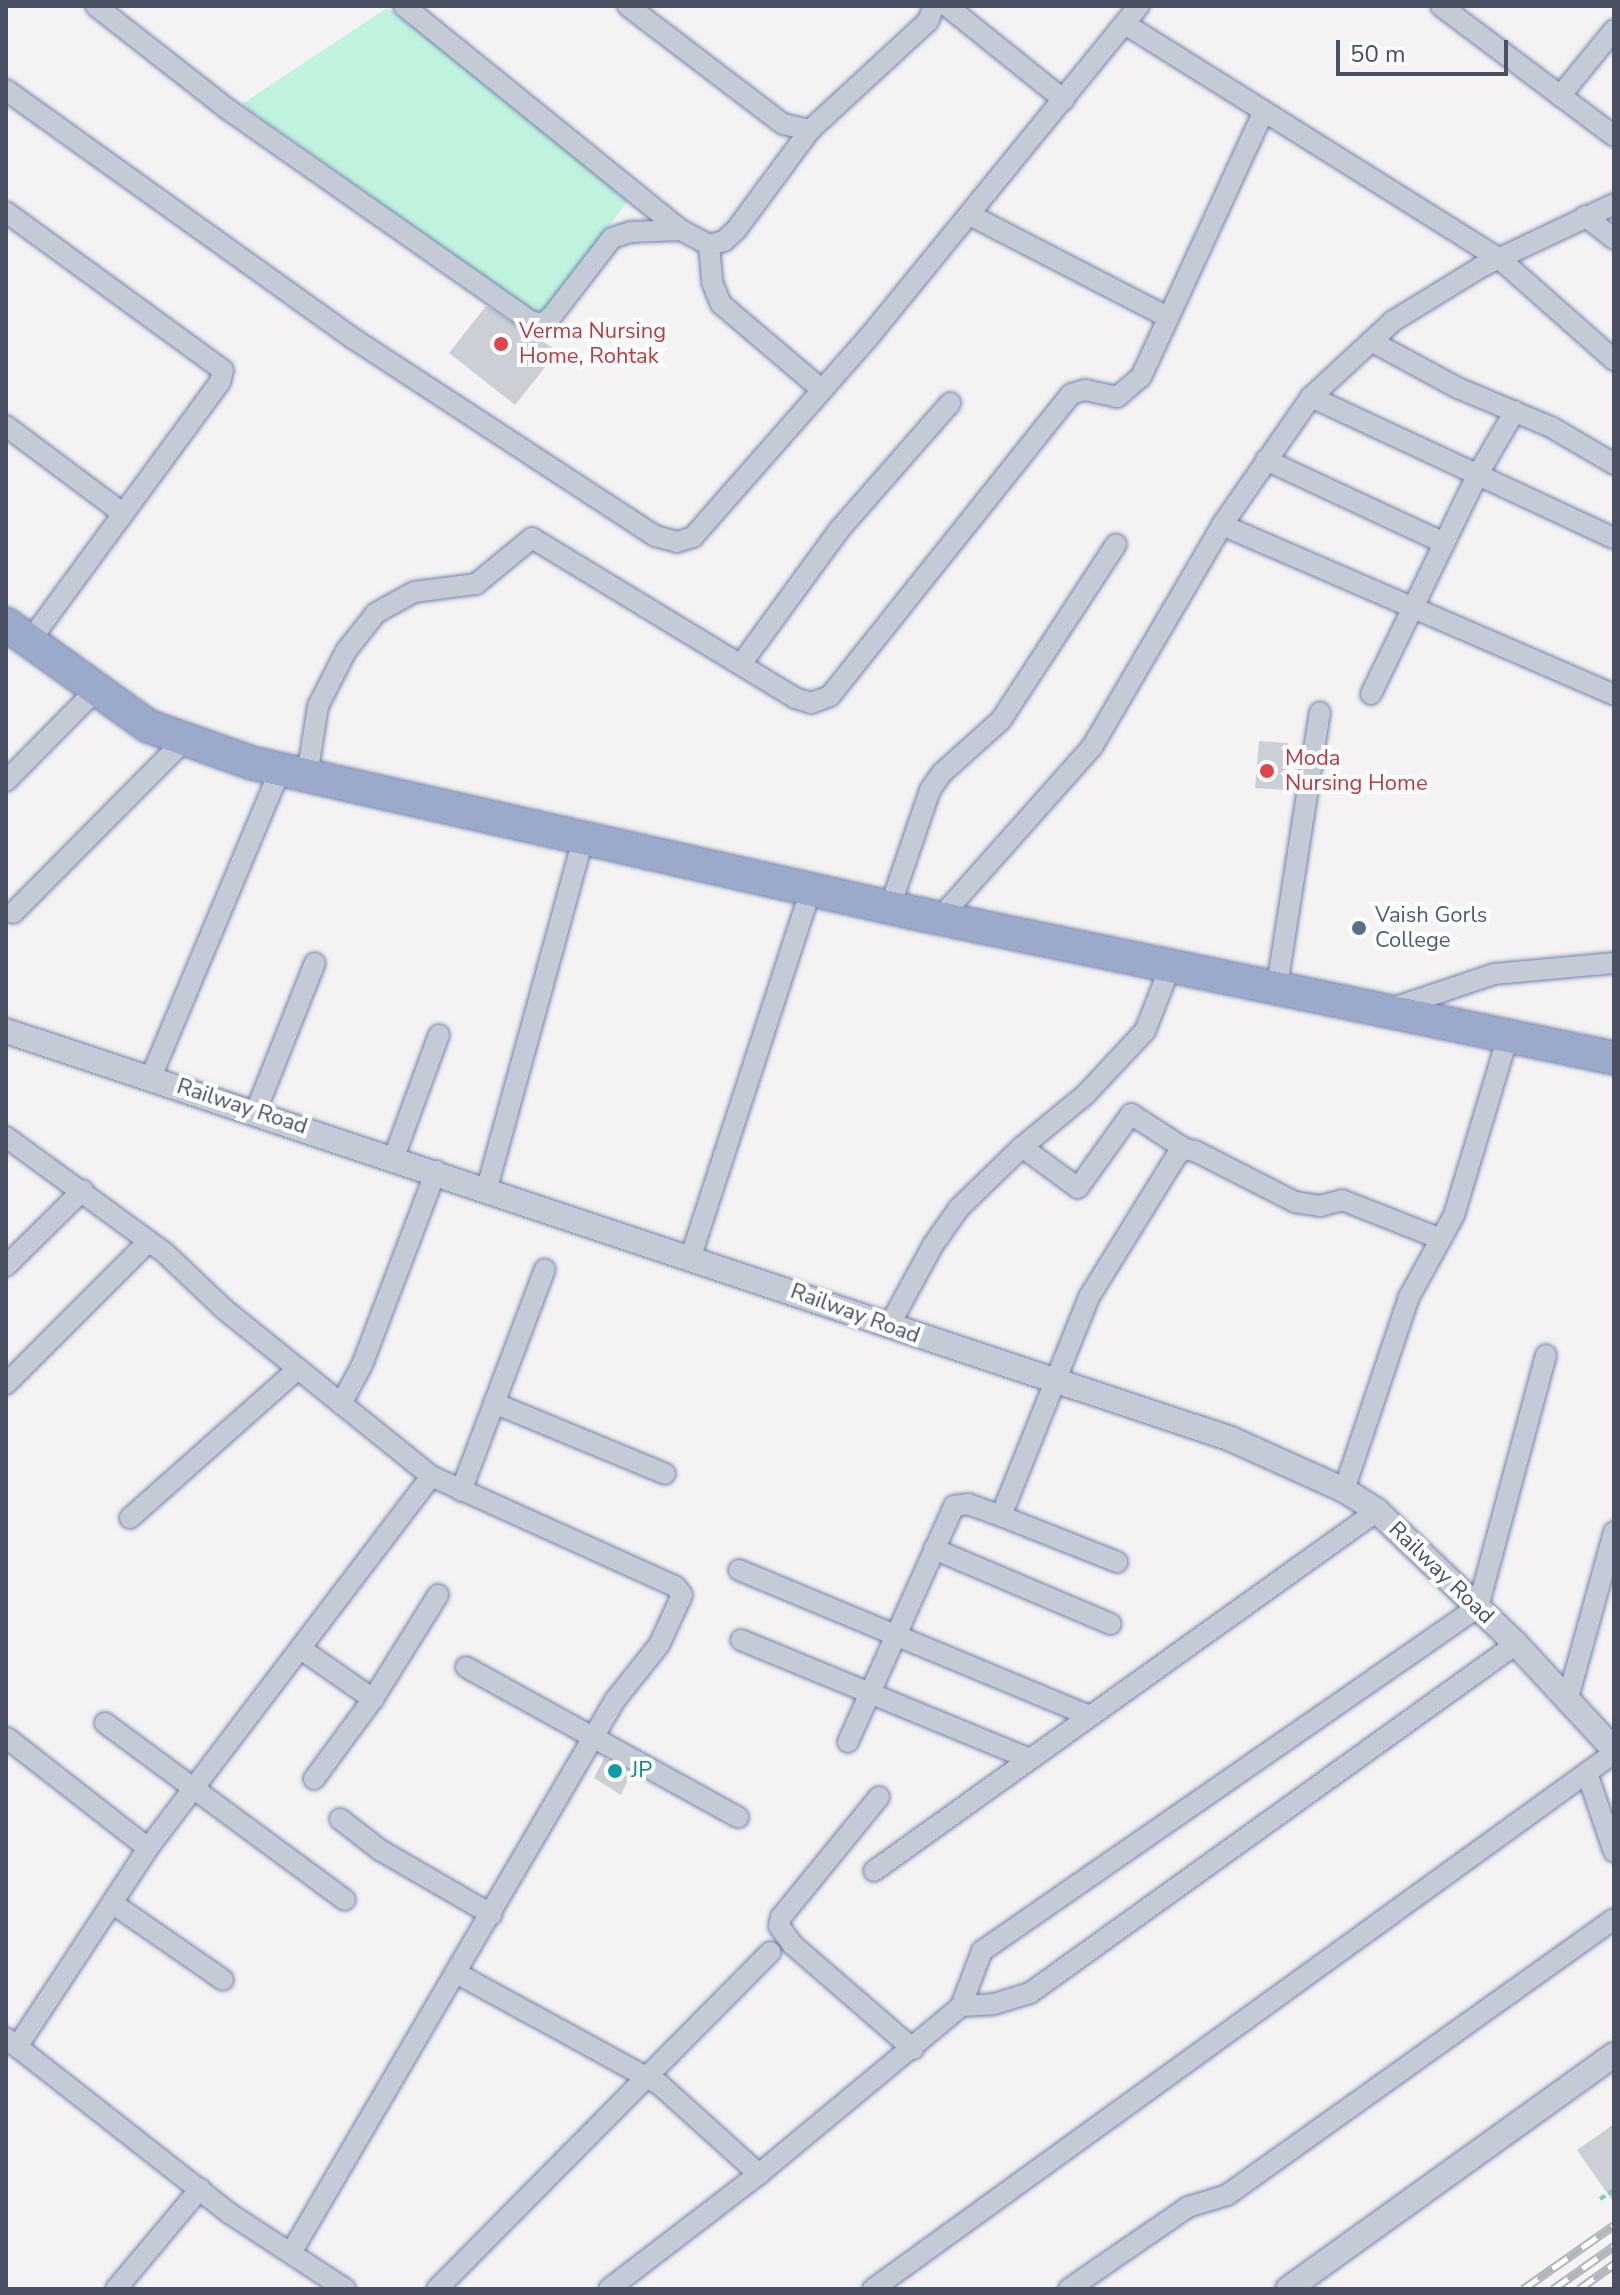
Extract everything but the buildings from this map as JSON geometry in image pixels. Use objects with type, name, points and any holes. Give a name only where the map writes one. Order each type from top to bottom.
[{"type":"highway","points":[[14,634],[148,726],[294,773],[940,918],[1390,1009],[1507,1039],[1614,1058]]},
{"type":"street","points":[[96,6],[226,108],[530,321],[542,324],[551,317],[612,238],[631,232],[681,230]]},
{"type":"street","points":[[404,6],[681,230],[709,245],[724,241],[736,230],[810,130],[931,14],[954,8],[1064,100]]},
{"type":"street","points":[[628,6],[773,118],[810,130]]},
{"type":"street","points":[[6,90],[354,339],[655,536],[677,542],[693,537],[822,390],[970,215],[1139,6]]},
{"type":"street","points":[[1443,7],[1614,136]]},
{"type":"street","points":[[1125,24],[1501,260],[1614,360]]},
{"type":"street","points":[[1560,96],[1614,30]]},
{"type":"street","points":[[151,1077],[294,773],[318,706],[346,651],[376,613],[414,592],[476,584],[532,538],[795,698],[811,703],[830,696],[1071,394],[1085,390],[1117,397],[1129,391],[1168,317],[1263,113]]},
{"type":"street","points":[[940,918],[1092,747],[1222,525],[1311,397],[1393,321],[1481,267],[1614,204]]},
{"type":"street","points":[[6,212],[223,370],[220,382],[121,512],[14,634]]},
{"type":"street","points":[[970,215],[1168,317]]},
{"type":"street","points":[[1585,216],[1614,239]]},
{"type":"street","points":[[709,245],[712,282],[721,304],[822,390]]},
{"type":"street","points":[[1371,341],[1458,388],[1515,411],[1614,464]]},
{"type":"street","points":[[1311,397],[1614,538]]},
{"type":"street","points":[[741,664],[839,530],[950,403]]},
{"type":"street","points":[[1371,694],[1478,474],[1515,411]]},
{"type":"street","points":[[6,426],[121,512]]},
{"type":"street","points":[[1266,460],[1444,543]]},
{"type":"street","points":[[1222,525],[1614,695]]},
{"type":"street","points":[[890,907],[930,790],[942,773],[1001,720],[1116,544]]},
{"type":"street","points":[[6,781],[97,689]]},
{"type":"street","points":[[1277,986],[1320,712]]},
{"type":"street","points":[[13,913],[186,739]]},
{"type":"street","points":[[487,1188],[584,836]]},
{"type":"street","points":[[691,1256],[811,889]]},
{"type":"street","points":[[256,1111],[315,963]]},
{"type":"street","points":[[1390,1009],[1494,974],[1614,963]]},
{"type":"street","points":[[889,1326],[933,1245],[959,1208],[1022,1147],[1086,1094],[1145,1031],[1171,965]]},
{"type":"street","name":"Railway Road","points":[[6,1031],[691,1256],[1053,1384],[1231,1439],[1344,1490],[1377,1511],[1516,1644],[1614,1752]]},
{"type":"street","points":[[394,1157],[439,1035]]},
{"type":"street","points":[[1344,1490],[1409,1297],[1454,1215],[1507,1039]]},
{"type":"street","points":[[1022,1147],[1078,1188],[1131,1114],[1185,1149],[1295,1202],[1320,1206],[1342,1200],[1441,1239]]},
{"type":"street","points":[[6,1137],[83,1190],[149,1241],[298,1369],[431,1476],[680,1590],[681,1601],[659,1645],[622,1688],[458,1974],[291,2253]]},
{"type":"street","points":[[1001,1516],[1105,1264],[1166,1167],[1185,1149]]},
{"type":"street","points":[[341,1404],[362,1365],[436,1171]]},
{"type":"street","points":[[6,1266],[83,1190]]},
{"type":"street","points":[[6,1384],[149,1241]]},
{"type":"street","points":[[461,1491],[545,1269]]},
{"type":"street","points":[[609,2289],[759,2174],[961,2006],[982,1951],[1478,1607],[1546,1355]]},
{"type":"street","points":[[130,1518],[298,1369]]},
{"type":"street","points":[[494,1403],[665,1474]]},
{"type":"street","points":[[345,2289],[200,2189],[12,2043],[148,1848],[431,1476]]},
{"type":"street","points":[[848,1742],[898,1638],[954,1506],[968,1504],[1117,1562]]},
{"type":"street","points":[[874,1871],[1087,1715],[1377,1511]]},
{"type":"street","points":[[1568,1698],[1614,1532]]},
{"type":"street","points":[[934,1549],[1111,1624]]},
{"type":"street","points":[[739,1570],[1087,1715]]},
{"type":"street","points":[[314,1779],[373,1699],[438,1595]]},
{"type":"street","points":[[741,1640],[1030,1759]]},
{"type":"street","points":[[961,2006],[994,2004],[1030,1993],[1516,1644]]},
{"type":"street","points":[[301,1649],[373,1699]]},
{"type":"street","points":[[466,1667],[738,1817]]},
{"type":"street","points":[[105,1723],[345,1900]]},
{"type":"street","points":[[7,1738],[148,1848]]},
{"type":"street","points":[[873,2289],[1614,1752]]},
{"type":"street","points":[[1587,1773],[1614,1852]]},
{"type":"street","points":[[879,1797],[781,1917],[779,1926],[793,1945],[913,2049]]},
{"type":"street","points":[[340,1819],[380,1850],[492,1915]]},
{"type":"street","points":[[112,1903],[223,1980]]},
{"type":"street","points":[[1069,2289],[1188,2207],[1227,2195],[1614,1919]]},
{"type":"street","points":[[437,2289],[645,2075],[771,1952]]},
{"type":"street","points":[[458,1974],[645,2075],[676,2096],[759,2174]]},
{"type":"street","points":[[1288,2289],[1614,2055]]},
{"type":"street","points":[[116,2289],[200,2189]]},
{"type":"path","points":[[1600,2199],[1614,2190]]},
{"type":"green space","points":[[387,8],[618,170],[637,189],[540,316],[242,104]]},
{"type":"railway","points":[[1523,2289],[1614,2225]]},
{"type":"railway","points":[[1553,2289],[1614,2246]]},
{"type":"railway","points":[[1579,2289],[1614,2264]]},
{"type":"place","name":"Verma Nursing Home, Rohtak","points":[[501,344]]},
{"type":"place","name":"Moda Nursing Home","points":[[1267,771]]},
{"type":"place","name":"Vaish Gorls College","points":[[1359,928]]},
{"type":"place","name":"JP","points":[[615,1771]]}]
